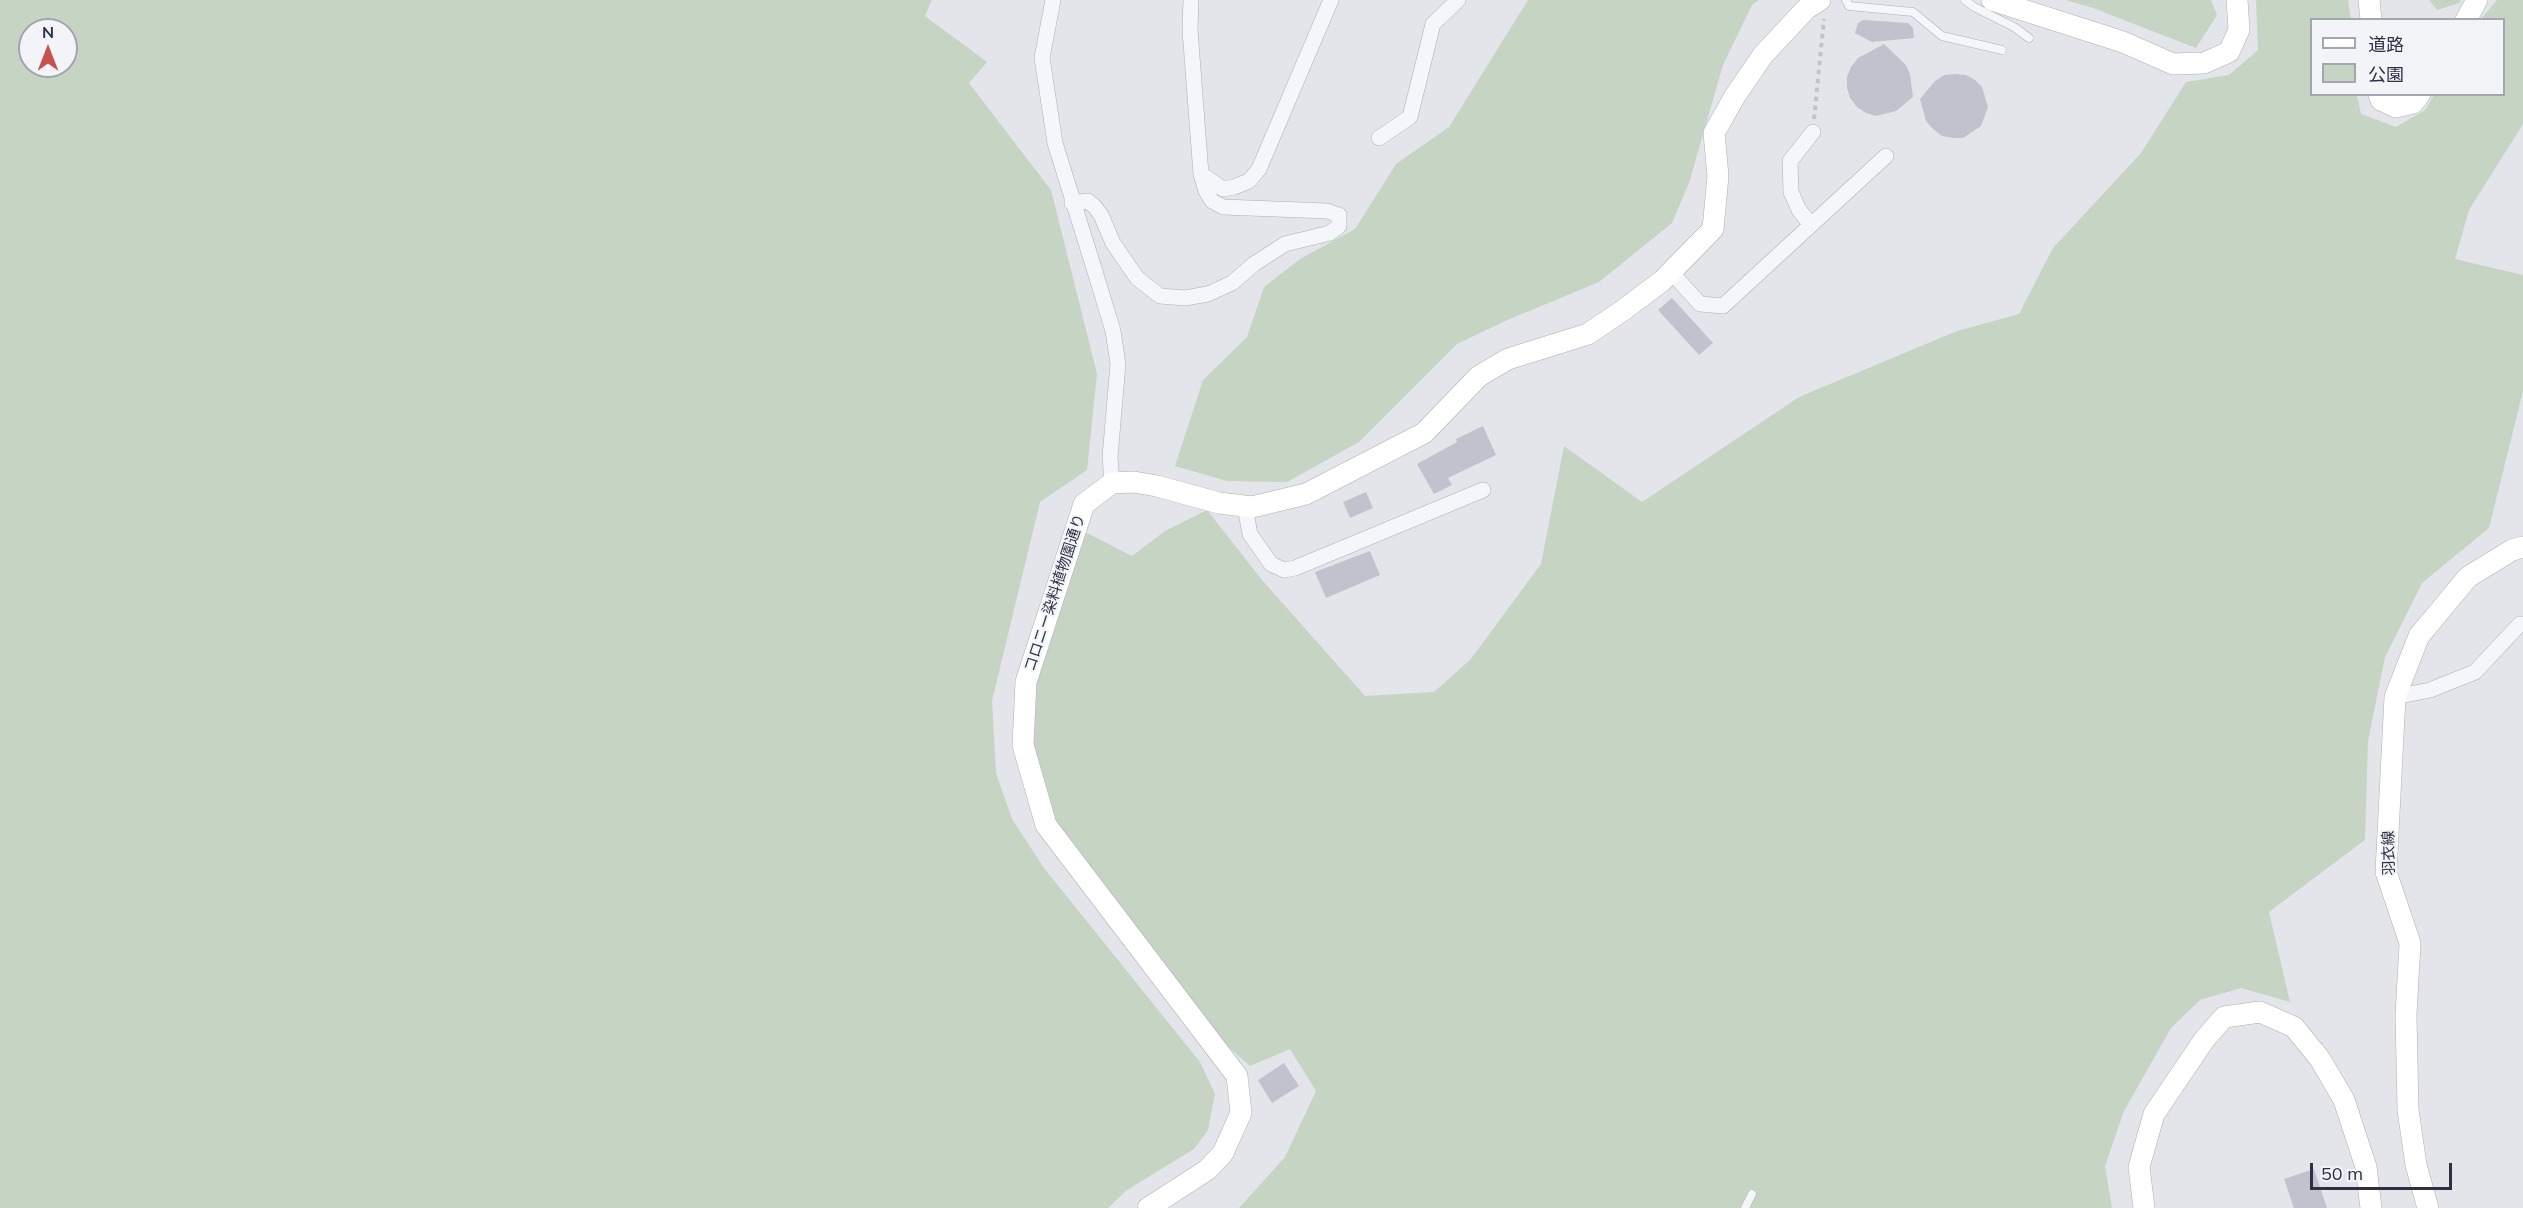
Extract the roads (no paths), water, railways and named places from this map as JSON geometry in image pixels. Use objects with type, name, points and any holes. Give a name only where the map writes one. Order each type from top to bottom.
[{"type":"street","points":[[1053,0],[1042,58],[1055,143],[1072,203],[1098,278],[1113,331],[1118,364],[1110,457],[1112,483],[1134,482],[1157,486],[1219,503],[1245,507],[1306,494],[1424,433],[1479,376],[1508,359],[1588,334],[1646,293],[1671,272],[1713,229],[1718,176],[1714,133],[1735,96],[1763,55],[1806,9],[1822,6]]},
{"type":"street","points":[[1072,203],[1088,201],[1094,206],[1101,215],[1113,243],[1137,278],[1160,296],[1185,298],[1208,294],[1232,283],[1254,264],[1285,244],[1330,233],[1339,226],[1340,215],[1327,211],[1223,207],[1212,201],[1201,174],[1190,30],[1191,0]]},
{"type":"street","points":[[1201,174],[1222,189],[1249,181],[1259,169],[1331,0]]},
{"type":"street","points":[[1379,138],[1410,117],[1433,24],[1458,0]]},
{"type":"street","points":[[1992,0],[2122,42],[2173,64],[2204,63],[2229,52],[2239,30],[2237,0]]},
{"type":"street","points":[[2369,0],[2371,18]]},
{"type":"street","points":[[2467,18],[2476,0]]},
{"type":"street","points":[[2380,96],[2381,100],[2396,107],[2413,103],[2418,96]]},
{"type":"street","points":[[1811,225],[1798,210],[1791,192],[1790,161],[1813,132]]},
{"type":"street","points":[[1671,272],[1700,304],[1723,306],[1886,156]]},
{"type":"street","name":"コロニー染料植物園通り","points":[[1112,483],[1084,504],[1072,539],[1026,682],[1023,745],[1046,825],[1237,1076],[1240,1113],[1223,1153],[1207,1170],[1148,1208]]},
{"type":"street","points":[[1245,507],[1250,534],[1271,564],[1284,570],[1295,568],[1483,490]]},
{"type":"street","name":"羽衣線","points":[[2428,1208],[2416,1165],[2408,1110],[2406,1015],[2410,943],[2386,872],[2395,697],[2419,636],[2468,578],[2512,550],[2523,547]]},
{"type":"street","points":[[2395,697],[2430,690],[2475,672],[2520,624],[2523,624]]},
{"type":"street","points":[[2144,1208],[2139,1167],[2154,1114],[2204,1040],[2224,1017],[2260,1012],[2294,1027],[2320,1059],[2344,1100],[2366,1167],[2372,1208]]},
{"type":"lane","points":[[1846,0],[1849,6],[1913,12],[1942,36],[2002,50]]},
{"type":"lane","points":[[1965,0],[2014,27],[2029,38]]},
{"type":"lane","points":[[1744,1208],[1752,1194]]}]
